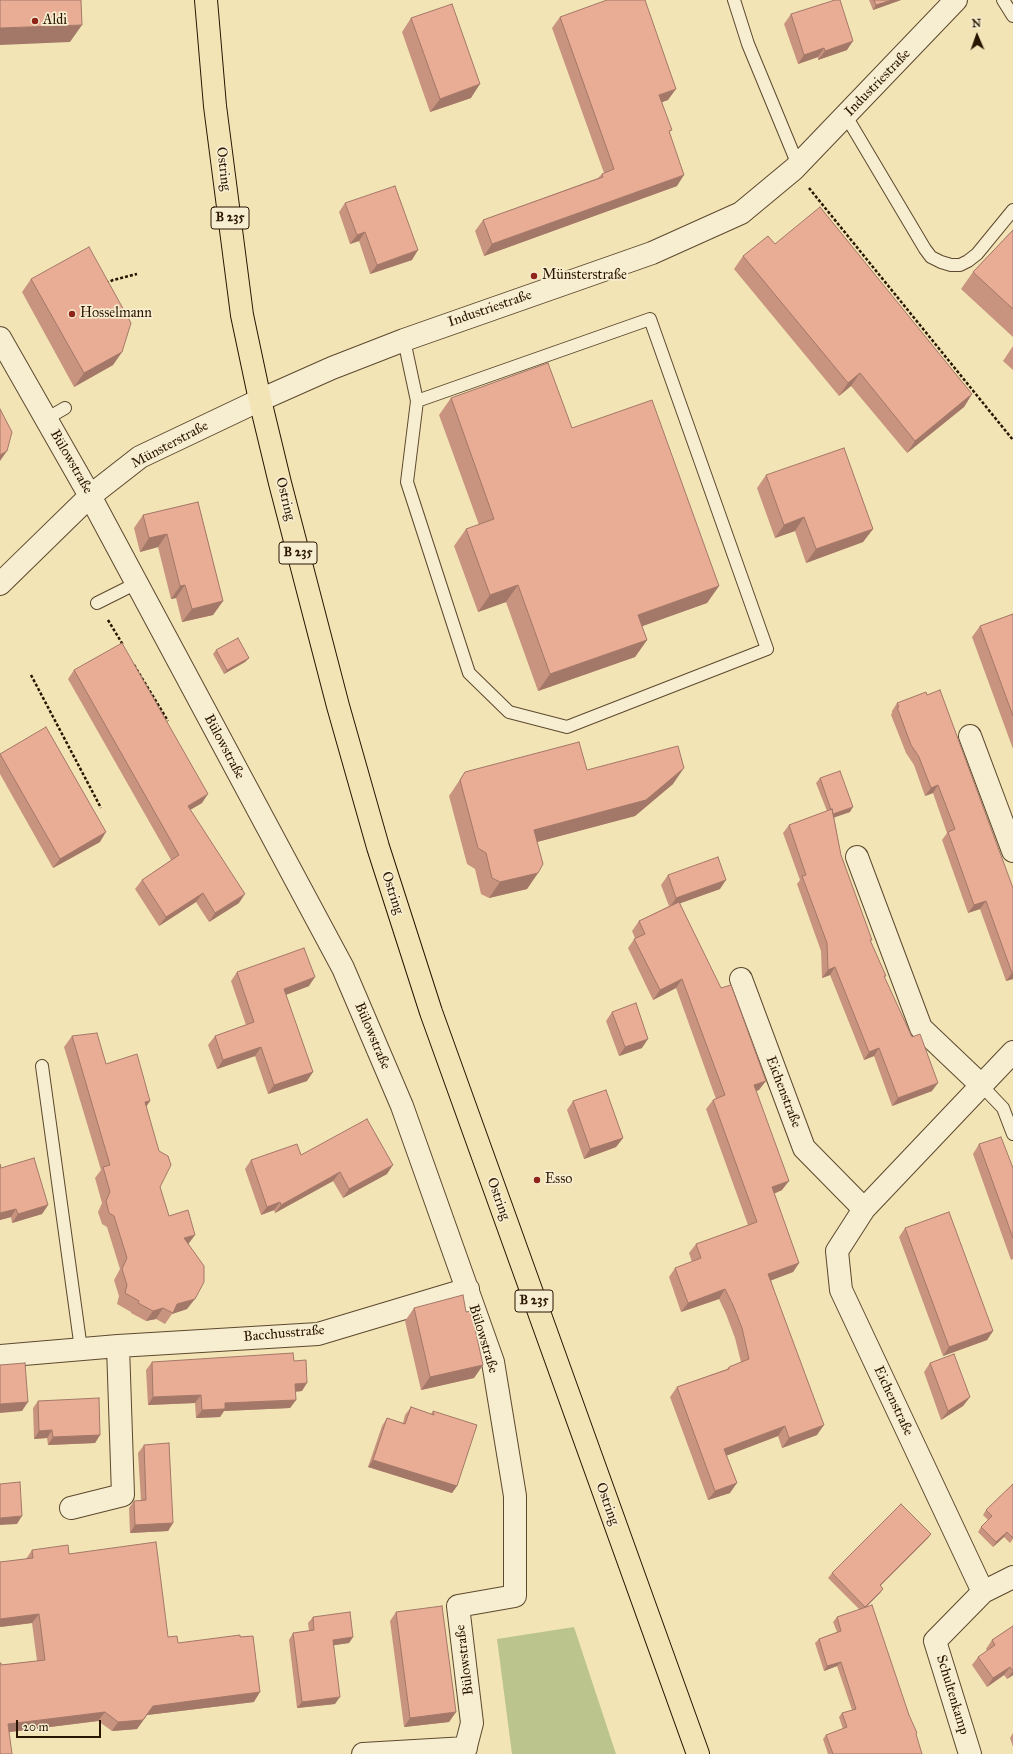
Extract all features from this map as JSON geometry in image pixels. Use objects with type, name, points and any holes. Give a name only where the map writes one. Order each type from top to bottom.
[{"type":"main road","name":"Ostring","points":[[206,0],[215,106],[242,315],[260,400],[338,706],[378,846],[426,997],[698,1754]]},
{"type":"street","name":"Industriestraße","points":[[260,400],[332,368],[404,340],[652,252],[695,235],[741,213],[796,167],[956,0]]},
{"type":"street","name":"Bülowstraße","points":[[0,338],[90,496],[342,968],[402,1106],[493,1362],[515,1504],[515,1596],[458,1606],[472,1723],[465,1751]]},
{"type":"street","name":"Münsterstraße","points":[[0,584],[90,496],[140,457],[260,400]]},
{"type":"street","points":[[970,736],[1013,851]]},
{"type":"street","points":[[857,857],[921,1028],[981,1085]]},
{"type":"street","name":"Eichenstraße","points":[[740,979],[804,1148],[864,1209]]},
{"type":"street","name":"Eichenstraße","points":[[984,1592],[840,1290],[837,1251],[864,1209],[1013,1052]]},
{"type":"street","name":"Bacchusstraße","points":[[0,1356],[118,1346],[318,1334],[468,1289]]},
{"type":"street","points":[[71,1508],[123,1495],[118,1346]]},
{"type":"street","name":"Schultenkamp","points":[[970,1754],[935,1641],[984,1592],[1013,1577]]},
{"type":"street","points":[[363,1754],[465,1751]]},
{"type":"lane","points":[[734,0],[748,44],[796,167]]},
{"type":"lane","points":[[1003,0],[1013,16]]},
{"type":"lane","points":[[846,116],[925,249],[931,256],[941,262],[956,265],[968,261],[977,254],[1013,210]]},
{"type":"lane","points":[[404,340],[417,401],[407,482],[469,673],[509,712],[567,727],[767,649],[650,319],[417,401]]},
{"type":"lane","points":[[46,419],[65,408]]},
{"type":"lane","points":[[97,602],[137,583]]},
{"type":"lane","points":[[42,1066],[81,1349]]},
{"type":"lane","points":[[981,1085],[1003,1108],[1013,1134]]},
{"type":"path","points":[[796,167],[1013,440]]},
{"type":"path","points":[[101,286],[113,280],[137,274]]},
{"type":"path","points":[[97,602],[125,649]]},
{"type":"path","points":[[133,662],[168,722]]},
{"type":"path","points":[[31,675],[101,808]]},
{"type":"green space","points":[[574,1627],[616,1754],[512,1754],[497,1639]]},
{"type":"building","name":"Aldi","points":[[0,0],[81,0],[82,25],[0,28]]},
{"type":"building","points":[[607,0],[645,0],[676,89],[659,95],[672,130],[669,131],[684,175],[492,244],[483,220],[603,177],[602,174],[614,169],[560,17]]},
{"type":"building","points":[[835,0],[840,0],[853,41],[825,51],[824,48],[804,55],[791,14]]},
{"type":"building","points":[[874,0],[892,0],[876,5]]},
{"type":"building","points":[[452,4],[480,84],[440,99],[411,18]]},
{"type":"building","points":[[395,186],[418,250],[377,265],[365,232],[357,235],[345,203]]},
{"type":"building","points":[[820,207],[972,394],[915,441],[860,373],[848,383],[743,256],[768,236],[775,244]]},
{"type":"building","points":[[1013,230],[1013,309],[973,272]]},
{"type":"building","name":"Hosselmann","points":[[89,247],[131,323],[122,352],[84,373],[31,279]]},
{"type":"building","points":[[548,363],[572,428],[652,400],[719,586],[638,615],[647,640],[550,674],[518,585],[490,595],[466,529],[494,519],[451,398]]},
{"type":"building","points":[[0,409],[12,432],[7,451],[0,455]]},
{"type":"building","points":[[844,448],[873,529],[816,549],[804,517],[784,525],[766,475]]},
{"type":"building","points":[[198,502],[223,601],[192,609],[185,585],[180,586],[167,534],[149,538],[143,515]]},
{"type":"building","points":[[1013,614],[1013,716],[980,626]]},
{"type":"building","points":[[238,638],[249,658],[227,670],[216,650]]},
{"type":"building","points":[[122,643],[208,794],[188,806],[245,894],[215,913],[203,893],[166,917],[142,880],[179,855],[74,670]]},
{"type":"building","points":[[940,690],[1013,888],[1013,973],[986,901],[974,905],[948,832],[955,829],[938,785],[931,788],[919,757],[911,745],[897,707],[899,707],[897,703],[926,692],[927,695]]},
{"type":"building","points":[[46,727],[106,832],[60,859],[0,754]]},
{"type":"building","points":[[579,742],[587,770],[678,746],[684,768],[646,800],[534,830],[543,864],[538,873],[500,882],[492,878],[486,853],[478,848],[460,780],[465,772]]},
{"type":"building","points":[[840,771],[853,807],[833,814],[820,778]]},
{"type":"building","points":[[832,809],[841,855],[872,940],[870,940],[886,976],[884,976],[912,1037],[920,1034],[938,1083],[898,1098],[879,1048],[869,1052],[835,967],[828,970],[827,943],[802,876],[806,875],[789,825]]},
{"type":"building","points":[[718,857],[726,880],[676,898],[668,875]]},
{"type":"building","points":[[679,902],[721,988],[731,985],[766,1081],[754,1085],[789,1181],[772,1187],[799,1263],[768,1274],[824,1425],[789,1438],[785,1426],[724,1449],[737,1483],[715,1491],[677,1387],[729,1369],[729,1367],[749,1359],[742,1328],[725,1289],[688,1303],[675,1268],[701,1258],[696,1244],[757,1222],[713,1100],[725,1095],[682,979],[660,990],[634,939],[645,934],[639,921]]},
{"type":"building","points":[[304,948],[315,977],[284,989],[313,1072],[274,1085],[261,1047],[223,1060],[215,1036],[254,1022],[237,972]]},
{"type":"building","points":[[636,1003],[648,1039],[625,1047],[612,1012]]},
{"type":"building","points":[[97,1033],[106,1064],[137,1054],[150,1101],[145,1102],[159,1151],[168,1156],[171,1165],[160,1187],[169,1216],[188,1210],[195,1235],[184,1238],[204,1266],[204,1282],[195,1299],[177,1304],[173,1313],[163,1308],[153,1311],[138,1303],[139,1301],[125,1293],[127,1285],[122,1269],[127,1258],[114,1216],[109,1213],[106,1201],[110,1192],[103,1167],[110,1165],[72,1036]]},
{"type":"building","points":[[606,1090],[623,1138],[590,1149],[573,1101]]},
{"type":"building","points":[[367,1119],[393,1165],[349,1189],[340,1172],[281,1205],[280,1202],[267,1207],[251,1160],[297,1144],[301,1155]]},
{"type":"building","points":[[1001,1137],[1013,1168],[1013,1238],[979,1144]]},
{"type":"building","points":[[34,1158],[48,1205],[18,1214],[16,1209],[0,1213],[0,1164],[1,1168]]},
{"type":"building","points":[[949,1212],[993,1331],[949,1347],[905,1228]]},
{"type":"building","points":[[463,1295],[466,1312],[471,1311],[483,1365],[430,1377],[414,1308]]},
{"type":"building","points":[[293,1353],[294,1361],[306,1360],[307,1383],[295,1384],[296,1400],[225,1403],[225,1409],[202,1410],[201,1395],[153,1397],[152,1362]]},
{"type":"building","points":[[954,1354],[970,1397],[948,1411],[930,1363]]},
{"type":"building","points":[[25,1363],[28,1402],[0,1404],[0,1365]]},
{"type":"building","points":[[99,1398],[100,1435],[53,1437],[52,1430],[39,1431],[38,1401]]},
{"type":"building","points":[[411,1407],[434,1415],[433,1411],[477,1425],[457,1486],[373,1460],[387,1418],[405,1424]]},
{"type":"building","points":[[169,1443],[173,1523],[135,1525],[134,1501],[146,1500],[144,1445]]},
{"type":"building","points":[[20,1482],[22,1516],[0,1518],[0,1484]]},
{"type":"building","points":[[1013,1484],[1013,1538],[1007,1532],[996,1542],[981,1527],[992,1516],[986,1510]]},
{"type":"building","points":[[901,1504],[931,1534],[880,1585],[883,1589],[865,1607],[832,1573]]},
{"type":"building","points":[[156,1542],[168,1637],[177,1636],[178,1643],[240,1635],[240,1637],[253,1636],[260,1692],[153,1706],[143,1720],[118,1722],[105,1712],[8,1724],[12,1754],[0,1754],[0,1663],[1,1665],[45,1660],[39,1614],[0,1619],[0,1562],[33,1558],[32,1550],[68,1545],[69,1554]]},
{"type":"building","points":[[872,1605],[909,1715],[917,1733],[916,1734],[922,1754],[833,1754],[826,1735],[847,1727],[842,1713],[856,1709],[841,1662],[827,1666],[819,1639],[841,1631],[837,1617]]},
{"type":"building","points":[[442,1606],[456,1712],[410,1718],[396,1612]]},
{"type":"building","points":[[350,1612],[353,1637],[333,1640],[340,1697],[302,1702],[293,1633],[314,1630],[313,1617]]},
{"type":"building","points":[[1013,1626],[1013,1671],[1010,1667],[993,1678],[978,1657],[995,1645],[992,1640]]},
{"type":"place","name":"Aldi","points":[[35,21]]},
{"type":"place","name":"Münsterstraße","points":[[534,276]]},
{"type":"place","name":"Hosselmann","points":[[72,314]]},
{"type":"place","name":"Esso","points":[[537,1180]]}]
